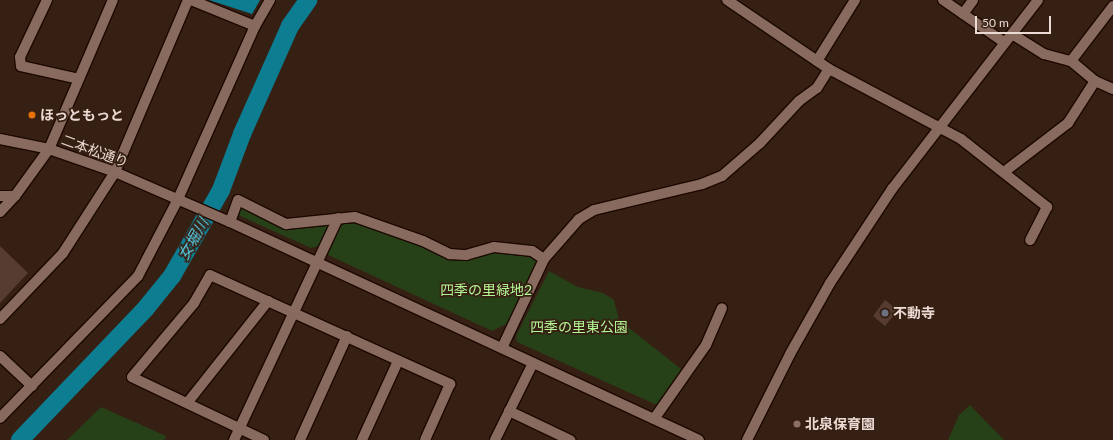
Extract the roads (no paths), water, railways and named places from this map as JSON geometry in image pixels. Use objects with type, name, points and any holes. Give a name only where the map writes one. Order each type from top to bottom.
[{"type":"street","points":[[47,0],[20,57],[21,66],[79,79]]},
{"type":"street","points":[[0,212],[15,196],[49,149],[113,0]]},
{"type":"street","points":[[0,319],[63,253],[115,172],[188,0]]},
{"type":"street","points":[[192,0],[255,26]]},
{"type":"street","points":[[0,418],[138,276],[178,198],[255,26],[270,0]]},
{"type":"street","points":[[727,0],[829,69],[961,139],[1004,172],[1046,207],[1030,240]]},
{"type":"street","points":[[817,61],[855,0]]},
{"type":"street","points":[[944,0],[1005,43]]},
{"type":"street","points":[[963,14],[973,0]]},
{"type":"street","points":[[747,440],[790,354],[830,283],[892,189],[1038,0]]},
{"type":"street","points":[[1071,61],[1113,6]]},
{"type":"street","points":[[1012,34],[1044,54],[1071,61],[1095,81],[1113,89]]},
{"type":"street","points":[[502,348],[544,259],[580,219],[594,210],[702,184],[722,176],[760,143],[799,101],[817,88],[829,69]]},
{"type":"street","points":[[1004,172],[1068,123],[1095,81]]},
{"type":"street","name":"二本松通り","points":[[0,139],[49,149],[115,172],[178,198],[316,264],[654,418],[684,437],[699,440]]},
{"type":"street","points":[[0,196],[15,196]]},
{"type":"street","points":[[228,222],[238,200],[286,224],[355,217],[423,241],[450,254],[466,255],[494,248],[532,251],[544,259]]},
{"type":"street","points":[[234,440],[295,313],[338,218]]},
{"type":"street","points":[[264,440],[188,402],[132,377],[194,303],[210,275],[450,384],[425,440]]},
{"type":"street","points":[[188,402],[268,301]]},
{"type":"street","points":[[654,418],[706,345],[722,308]]},
{"type":"street","points":[[300,440],[347,336]]},
{"type":"street","points":[[0,356],[32,386]]},
{"type":"street","points":[[362,440],[398,361]]},
{"type":"street","points":[[495,440],[533,363]]},
{"type":"street","points":[[509,411],[558,437],[570,440]]},
{"type":"water","points":[[209,0],[260,0],[252,14]]},
{"type":"waterway","name":"女堀川","points":[[20,440],[146,308],[172,276],[221,190],[242,134],[290,26],[308,0]]},
{"type":"place","name":"ほっともっと","points":[[32,115]]},
{"type":"place","name":"不動寺","points":[[885,313]]},
{"type":"place","name":"北泉保育園","points":[[797,424]]},
{"type":"park label","name":"四季の里緑地2","points":[[486,290]]},
{"type":"park label","name":"四季の里東公園","points":[[579,327]]}]
